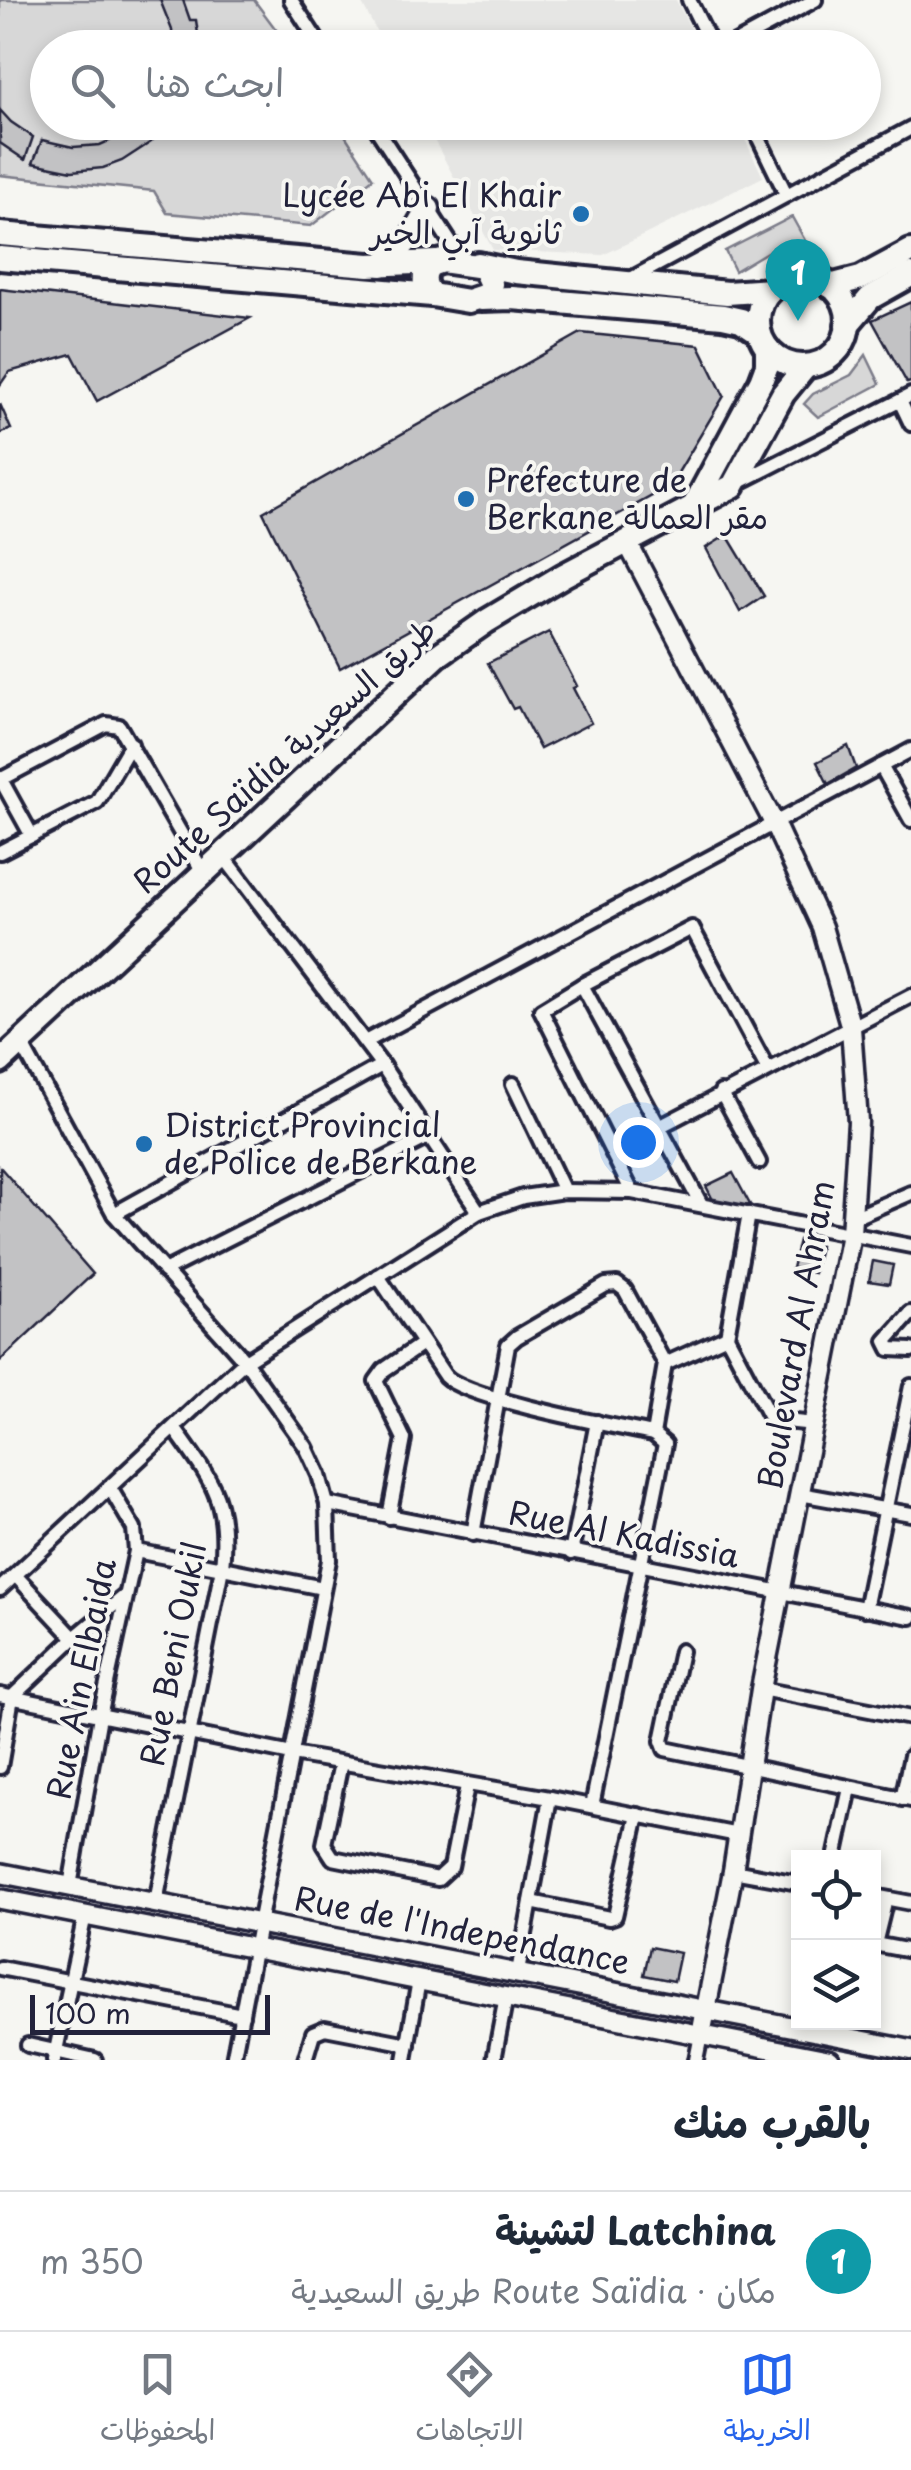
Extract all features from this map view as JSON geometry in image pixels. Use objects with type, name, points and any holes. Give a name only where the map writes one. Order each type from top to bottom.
[{"type":"highway","points":[[382,265],[413,235],[428,209]]},
{"type":"highway","points":[[0,234],[382,265],[471,263],[516,272],[727,293],[771,290]]},
{"type":"highway","points":[[830,286],[861,278],[911,251]]},
{"type":"highway","points":[[0,258],[468,301],[512,298],[723,316],[741,320],[788,364],[806,366],[824,360],[838,349],[848,324],[870,298],[911,276]]},
{"type":"highway","points":[[432,295],[424,276],[436,262]]},
{"type":"highway","points":[[471,263],[488,272],[491,284],[480,299]]},
{"type":"highway","points":[[694,506],[762,381],[767,365],[761,305],[771,290],[786,280],[804,276],[830,286],[842,299],[848,324]]},
{"type":"highway","points":[[733,486],[782,394],[806,366]]},
{"type":"highway","name":"Route Saïdia طريق السعيدية","points":[[0,1062],[437,656],[486,621],[733,486]]},
{"type":"main road","name":"Boulevard Al Ahram","points":[[627,542],[774,823],[822,927],[851,1028],[858,1122],[852,1226],[761,1689],[733,1871],[701,2035]]},
{"type":"main road","name":"Rue de l'Independance","points":[[0,1873],[911,2050]]},
{"type":"main road","name":"Rue de l'Independance","points":[[0,1899],[830,2060]]},
{"type":"street","points":[[291,0],[310,30]]},
{"type":"street","points":[[689,0],[704,30]]},
{"type":"street","points":[[759,30],[815,0]]},
{"type":"street","points":[[626,282],[911,128]]},
{"type":"street","points":[[384,140],[428,209],[471,263]]},
{"type":"street","points":[[760,140],[786,194]]},
{"type":"street","points":[[733,486],[906,398],[911,424]]},
{"type":"street","points":[[32,836],[0,779],[106,724],[119,726],[203,872]]},
{"type":"street","points":[[0,852],[97,802],[131,744]]},
{"type":"street","points":[[365,1042],[911,750]]},
{"type":"street","points":[[882,766],[910,814]]},
{"type":"street","points":[[222,854],[382,1064],[479,1212]]},
{"type":"street","points":[[632,1192],[541,1015],[544,1008],[692,928],[767,1068]]},
{"type":"street","points":[[582,985],[701,1204]]},
{"type":"street","points":[[659,1127],[911,996]]},
{"type":"street","points":[[21,1043],[114,1214],[244,1361],[306,1447],[327,1504],[330,1532],[323,1588],[234,2060]]},
{"type":"street","points":[[114,1214],[382,1064]]},
{"type":"street","points":[[513,1084],[564,1191]]},
{"type":"street","points":[[721,1092],[760,1162]]},
{"type":"street","points":[[164,1271],[428,1138]]},
{"type":"street","points":[[0,1589],[244,1361],[479,1212],[522,1197],[564,1191],[632,1192],[749,1214],[852,1226],[911,1246]]},
{"type":"street","points":[[852,1226],[911,1194]]},
{"type":"street","points":[[749,1214],[727,1336],[769,1416],[814,1424]]},
{"type":"street","points":[[378,1276],[450,1382],[498,1398],[653,1434],[663,1440],[666,1448],[592,1806]]},
{"type":"street","points":[[473,1534],[512,1340],[606,1284],[617,1284],[625,1290],[666,1364],[653,1434]]},
{"type":"street","points":[[911,1313],[886,1342],[890,1349],[911,1350]]},
{"type":"street","points":[[666,1364],[727,1336]]},
{"type":"street","points":[[389,1517],[404,1439],[376,1382],[384,1370],[422,1344]]},
{"type":"street","points":[[866,1609],[911,1386]]},
{"type":"street","points":[[571,1552],[597,1422]]},
{"type":"street","name":"Rue Beni Oukil","points":[[156,1902],[226,1532],[212,1480],[174,1428]]},
{"type":"street","name":"Rue Ain Elbaida","points":[[70,1886],[100,1716],[136,1551],[130,1520],[110,1488]]},
{"type":"street","points":[[800,1494],[911,1514]]},
{"type":"street","name":"Rue Al Kadissia","points":[[327,1504],[911,1618]]},
{"type":"street","points":[[136,1551],[323,1588]]},
{"type":"street","points":[[16,1576],[74,1638]]},
{"type":"street","points":[[0,1767],[6,1696],[126,1595]]},
{"type":"street","points":[[681,1652],[662,1744],[665,1750],[907,1799],[911,1756]]},
{"type":"street","points":[[761,1689],[911,1718]]},
{"type":"street","points":[[6,1696],[292,1754],[738,1835]]},
{"type":"street","points":[[341,1763],[324,1844],[327,1853],[333,1858],[438,1879],[451,1867],[468,1786]]},
{"type":"street","points":[[838,1850],[850,1788]]},
{"type":"street","points":[[518,1972],[550,1798]]},
{"type":"street","points":[[531,1902],[615,1916],[638,1815]]},
{"type":"street","points":[[733,1871],[791,1882]]},
{"type":"street","points":[[881,1898],[911,1903]]},
{"type":"street","points":[[55,2056],[85,1915]]},
{"type":"street","points":[[881,1945],[911,1951]]},
{"type":"street","points":[[0,1968],[242,2014]]},
{"type":"street","points":[[405,2060],[419,1980]]},
{"type":"street","points":[[494,2060],[506,1997]]},
{"type":"street","points":[[306,2060],[313,2033],[325,2028],[408,2044]]},
{"type":"street","name":"Boulevard Al Ahram","points":[[696,2060],[701,2035]]},
{"type":"street","points":[[28,2045],[55,2056],[95,2060]]},
{"type":"shaded area","points":[[0,0],[254,0],[276,30],[30,30],[30,140],[348,140],[373,178],[311,226],[167,213],[154,191],[0,175]]},
{"type":"shaded area","points":[[360,0],[676,0],[691,30],[376,30]]},
{"type":"shaded area","name":"Lycée Abi El Khair ثانوية آبي الخير","points":[[434,140],[745,140],[763,177],[603,255],[493,250]]},
{"type":"shaded area","points":[[792,217],[807,244],[772,249],[735,271],[725,251]]},
{"type":"shaded area","points":[[866,355],[880,384],[818,417],[804,404],[813,394],[851,375]]},
{"type":"building","points":[[160,0],[183,0],[190,20],[196,20],[197,30],[172,30]]},
{"type":"building","points":[[0,110],[32,140],[25,160],[0,143]]},
{"type":"building","points":[[42,140],[73,147],[111,140],[153,140],[122,161],[103,168],[72,171],[33,163]]},
{"type":"building","points":[[0,289],[250,318],[97,401],[72,354],[9,372],[0,385]]},
{"type":"building","points":[[911,302],[911,382],[907,383],[872,320]]},
{"type":"building","name":"Préfecture de Berkane مقر العمالة","points":[[581,333],[699,345],[724,396],[670,486],[340,668],[263,512]]},
{"type":"building","points":[[0,404],[11,429],[0,434]]},
{"type":"building","points":[[727,535],[764,596],[740,612],[706,548]]},
{"type":"building","points":[[549,632],[591,723],[540,749],[488,663]]},
{"type":"building","points":[[848,746],[856,768],[828,784],[817,762]]},
{"type":"building","points":[[0,1167],[93,1274],[0,1361]]},
{"type":"building","points":[[733,1173],[754,1212],[715,1204],[706,1186]]},
{"type":"building","points":[[799,1240],[820,1246],[814,1273],[792,1268]]},
{"type":"building","points":[[873,1261],[893,1265],[889,1284],[869,1281]]},
{"type":"building","points":[[650,1947],[680,1953],[674,1981],[644,1975]]},
{"type":"place","name":"Lycée Abi El Khair ثانوية آبي الخير","points":[[581,214]]},
{"type":"place","name":"Latchina لتشينة","points":[[798,321]]},
{"type":"place","name":"Préfecture de Berkane مقر العمالة","points":[[466,499]]},
{"type":"place","name":"District Provincial de Police de Berkane","points":[[144,1144]]}]
